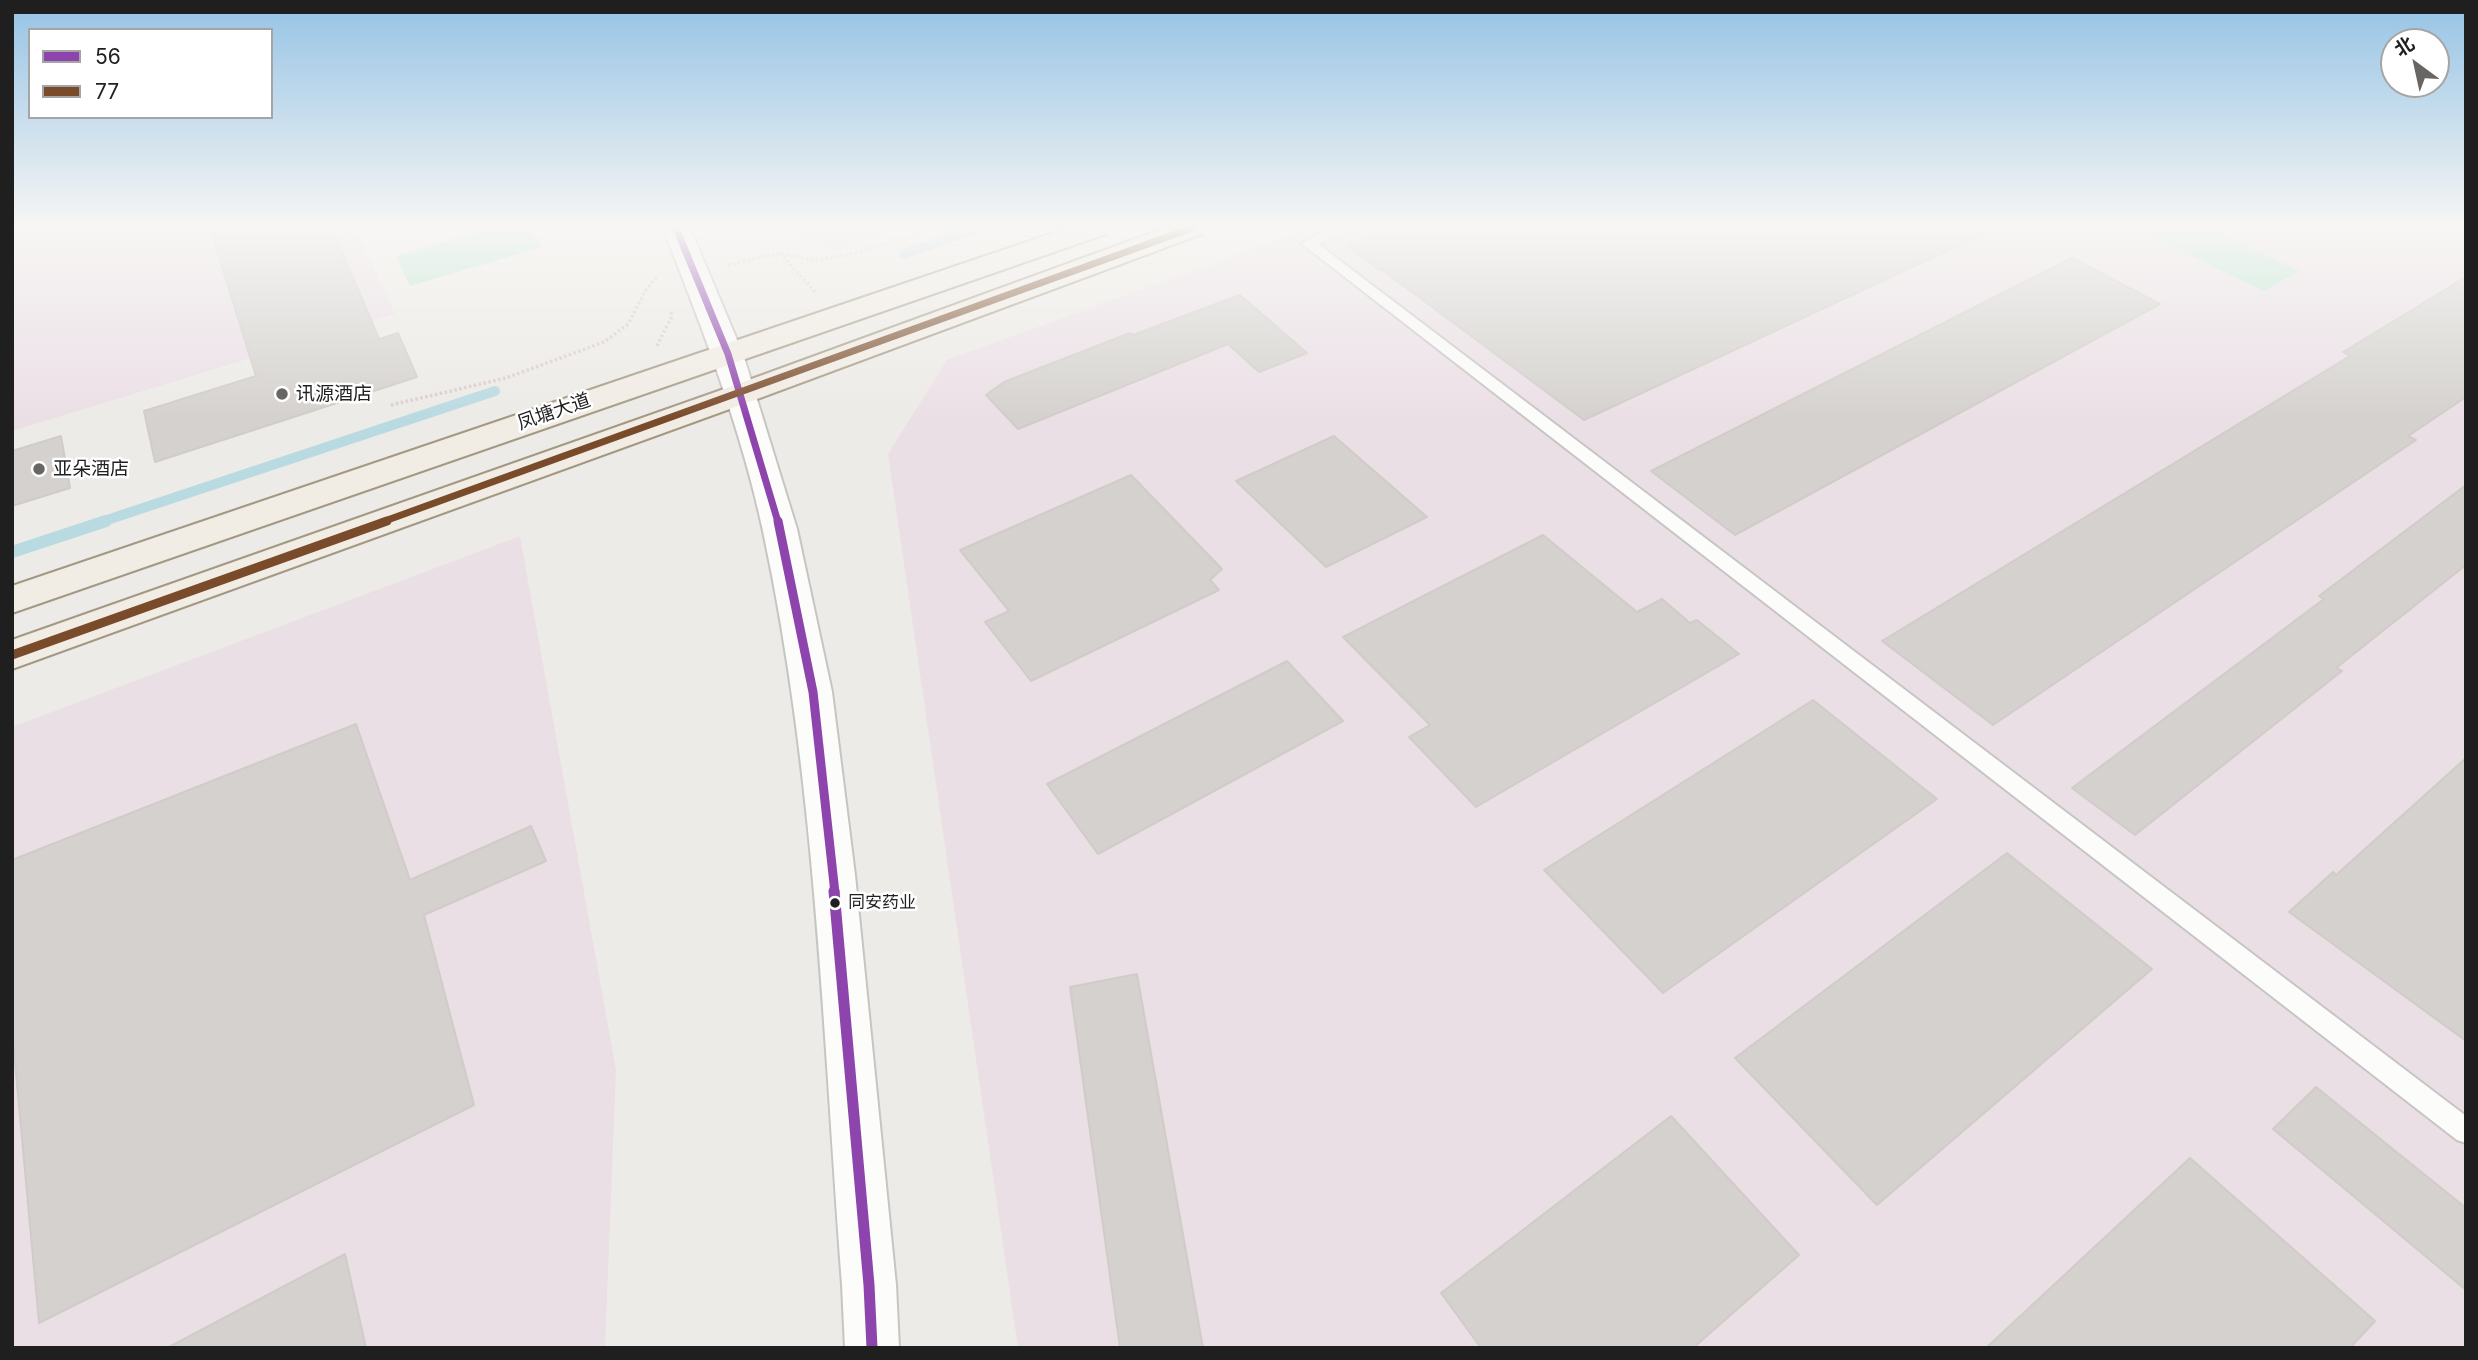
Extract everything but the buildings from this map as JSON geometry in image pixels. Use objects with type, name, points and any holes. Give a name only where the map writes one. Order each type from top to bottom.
[{"type":"main road","name":"凤塘大道","points":[[12,600],[912,291]]},
{"type":"main road","points":[[12,655],[1021,291]]},
{"type":"street","points":[[702,291],[728,354],[780,529],[813,692],[870,1285],[872,1348]]},
{"type":"lane","points":[[1371,291],[2466,1131]]},
{"type":"path","points":[[391,405],[527,374],[591,348],[620,332],[638,309],[644,291]]},
{"type":"shaded area","points":[[12,291],[385,291],[395,314],[12,431]]},
{"type":"shaded area","points":[[1135,291],[2466,291],[2466,1348],[1018,1348],[888,454],[947,360]]},
{"type":"shaded area","points":[[520,536],[616,1070],[605,1348],[12,1348],[12,727]]},
{"type":"waterway","points":[[101,522],[495,391]]},
{"type":"waterway","points":[[12,552],[106,521]]},
{"type":"transit line","name":"56","points":[[702,291],[728,354],[780,529],[813,692],[833,875],[869,1285],[872,1348]]},
{"type":"transit line","name":"77","points":[[12,655],[1019,291]]},
{"type":"place","name":"讯源酒店","points":[[282,394]]},
{"type":"place","name":"亚朵酒店","points":[[39,469]]},
{"type":"place","name":"同安药业","points":[[835,903]]}]
